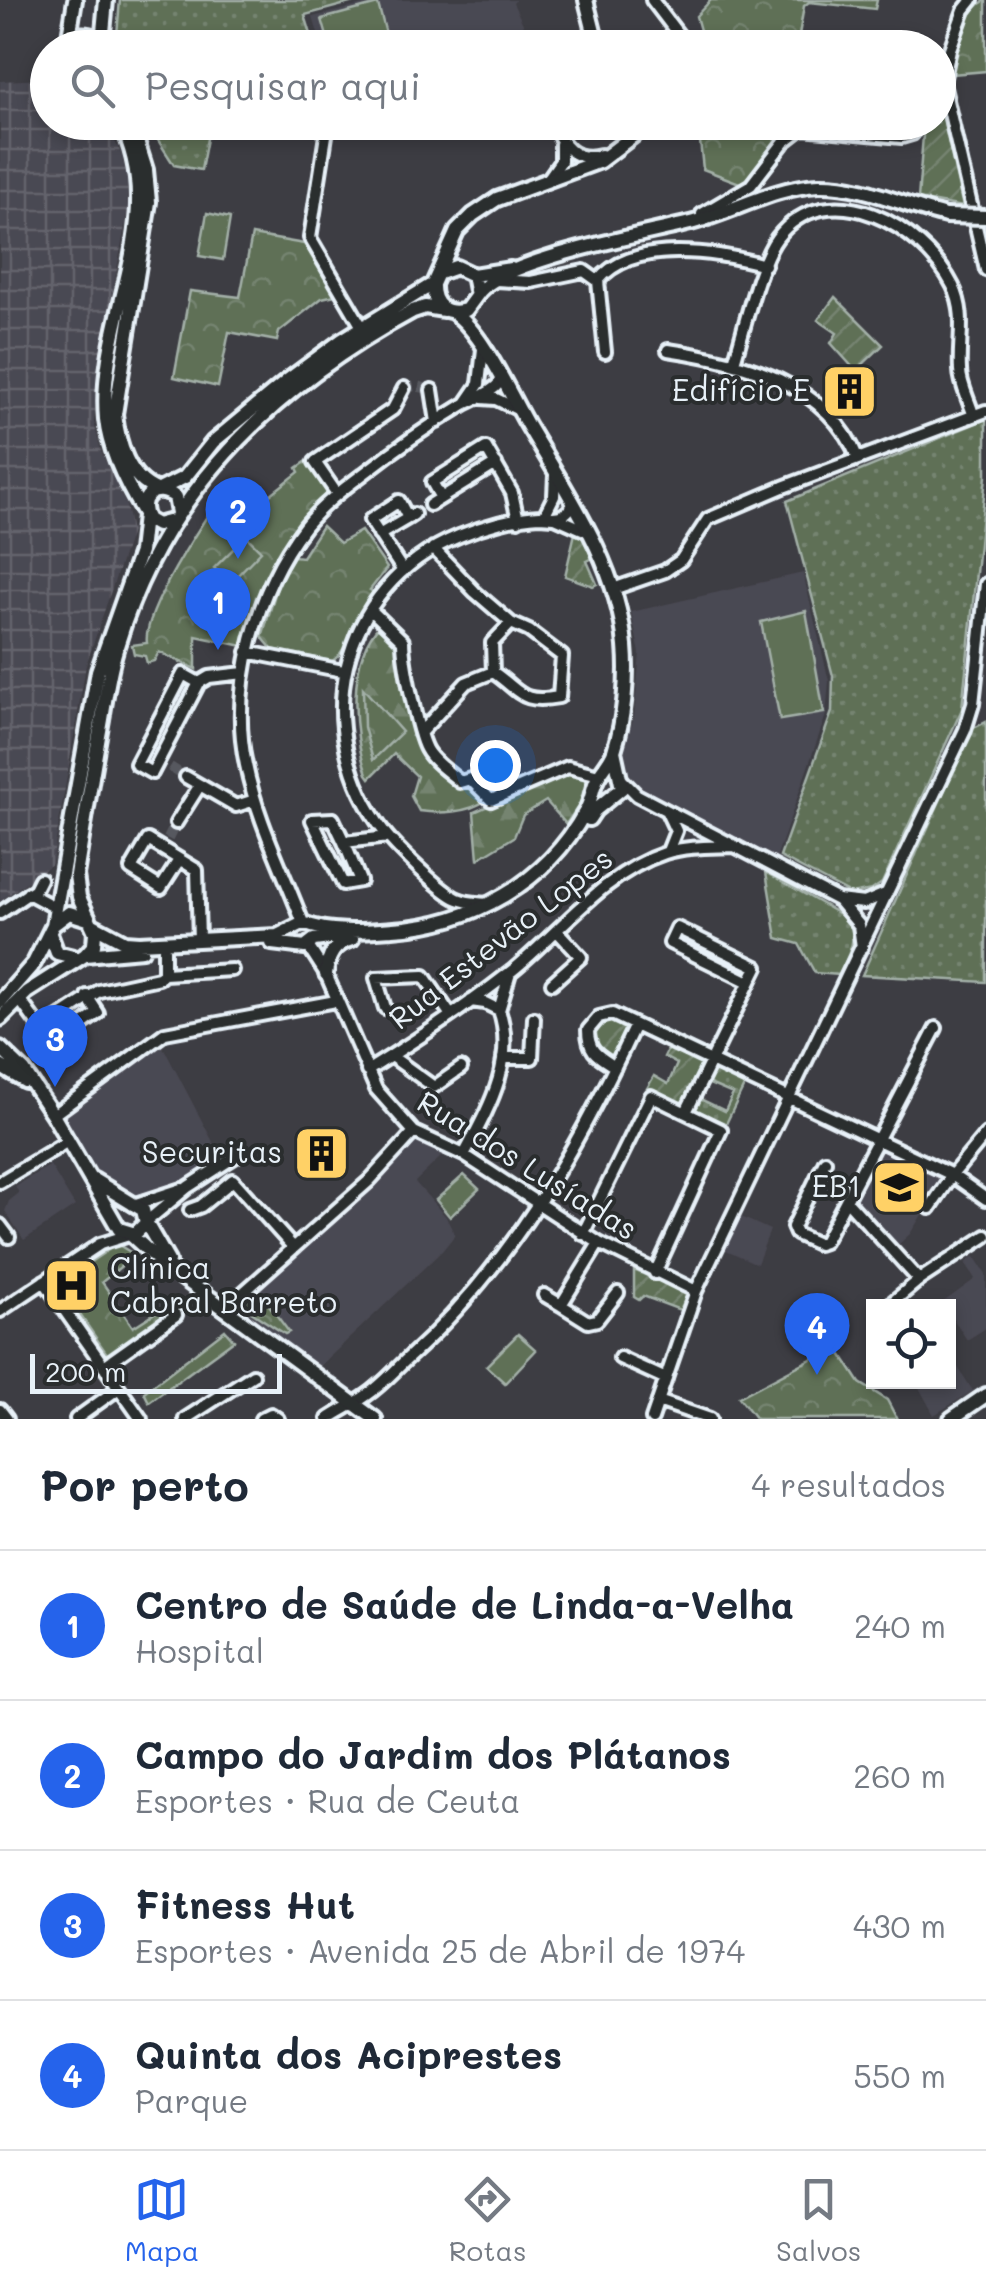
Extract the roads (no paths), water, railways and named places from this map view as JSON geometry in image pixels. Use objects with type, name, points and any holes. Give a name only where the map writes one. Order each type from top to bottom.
[{"type":"street","points":[[62,0],[74,6]]},
{"type":"street","points":[[105,30],[106,0]]},
{"type":"street","points":[[586,0],[594,30]]},
{"type":"street","points":[[652,0],[675,30]]},
{"type":"street","points":[[956,32],[972,0]]},
{"type":"street","points":[[128,140],[138,176],[140,209],[107,384],[106,419],[121,470],[144,514],[157,525],[175,517]]},
{"type":"street","points":[[137,140],[146,170],[149,202],[115,414],[121,444],[133,472],[142,482],[175,497],[175,517]]},
{"type":"street","points":[[325,140],[310,238],[362,327]]},
{"type":"street","points":[[559,140],[572,175]]},
{"type":"street","points":[[52,929],[57,952],[81,957],[303,935],[324,929],[373,931],[442,923],[513,891],[545,866],[571,836],[614,751],[626,682],[626,651],[614,589],[574,504],[483,349],[434,298],[436,279],[464,222],[476,212],[497,199],[572,175],[600,161],[627,140]]},
{"type":"street","points":[[476,212],[613,157],[628,140]]},
{"type":"street","points":[[680,225],[742,192],[760,176],[786,140]]},
{"type":"street","points":[[956,140],[986,267]]},
{"type":"street","points":[[564,151],[596,157],[620,147]]},
{"type":"street","points":[[543,183],[552,175],[564,151]]},
{"type":"street","points":[[0,1019],[94,946],[76,875],[112,667],[131,608],[175,517],[228,448],[298,387],[404,316],[425,308],[466,310],[496,280],[528,267],[609,239],[680,225],[783,190],[819,185],[854,188],[946,216],[986,216]]},
{"type":"street","points":[[734,362],[765,264],[784,230],[814,212],[835,207],[857,209],[902,229],[934,258],[953,288],[963,326],[960,372],[973,414]]},
{"type":"street","points":[[464,222],[458,244],[476,298],[474,312],[483,349],[483,372],[473,398],[496,399],[519,410]]},
{"type":"street","points":[[604,352],[598,281],[610,266],[655,253],[712,253],[765,264]]},
{"type":"street","points":[[0,1002],[34,963],[52,929],[98,671],[140,552],[145,498],[186,477],[213,442],[263,399],[450,268],[467,271],[528,267]]},
{"type":"street","points":[[496,280],[531,282],[584,271],[598,281]]},
{"type":"street","points":[[668,350],[734,362],[794,388],[838,421],[858,459]]},
{"type":"street","name":"Rua dos Lusíadas","points":[[501,382],[489,394],[473,398],[337,494],[312,517],[291,547],[257,617],[248,652],[241,726],[245,762],[303,935],[326,974],[367,1071],[389,1106],[414,1132],[464,1155],[599,1243],[696,1291]]},
{"type":"street","points":[[337,494],[315,462],[393,409],[404,388]]},
{"type":"street","points":[[432,390],[438,422]]},
{"type":"street","points":[[614,589],[664,572],[681,560],[708,520],[986,410]]},
{"type":"street","points":[[441,498],[432,482],[486,448],[512,493],[518,520]]},
{"type":"street","points":[[430,505],[496,464]]},
{"type":"street","points":[[547,515],[554,496],[555,472]]},
{"type":"street","points":[[380,536],[411,516],[399,501],[370,520],[380,536],[403,570]]},
{"type":"street","points":[[488,904],[462,901],[444,891],[388,837],[364,803],[344,751],[340,721],[344,671],[371,610],[403,570],[434,548],[480,528],[547,515],[574,504]]},
{"type":"street","points":[[547,515],[589,532]]},
{"type":"street","points":[[434,548],[474,592],[511,623],[562,656],[558,697],[535,701],[525,698],[493,672],[492,643],[511,623]]},
{"type":"street","points":[[654,1418],[696,1291],[969,719],[986,584]]},
{"type":"street","points":[[371,610],[403,641],[403,661],[430,755],[460,782],[470,779],[492,800],[568,767],[599,778]]},
{"type":"street","points":[[248,652],[344,671]]},
{"type":"street","points":[[422,732],[466,684],[493,672]]},
{"type":"street","points":[[199,683],[183,674],[136,764],[152,773],[199,683],[208,677],[244,673]]},
{"type":"street","points":[[52,929],[68,914],[125,942],[432,933],[496,908],[533,886],[550,870],[596,810],[622,788],[614,751]]},
{"type":"street","points":[[158,760],[170,767]]},
{"type":"street","points":[[599,778],[610,770],[637,795],[838,900],[872,901],[888,891]]},
{"type":"street","points":[[186,777],[236,806],[255,800]]},
{"type":"street","points":[[599,778],[600,794],[637,795]]},
{"type":"street","points":[[176,823],[200,785]]},
{"type":"street","points":[[667,811],[675,825],[676,838],[668,852]]},
{"type":"street","points":[[333,818],[344,842],[349,855],[360,881],[343,884],[312,820],[333,818]]},
{"type":"street","points":[[676,838],[698,828]]},
{"type":"street","points":[[693,848],[701,838],[698,828]]},
{"type":"street","points":[[344,842],[388,837]]},
{"type":"street","points":[[179,860],[161,888],[131,869],[148,840],[166,845],[179,860],[197,870],[199,940]]},
{"type":"street","name":"Rua Estevão Lopes","points":[[367,1071],[510,972],[598,892],[636,866],[668,852],[734,846]]},
{"type":"street","points":[[0,913],[35,889],[40,879]]},
{"type":"street","points":[[442,923],[448,910],[444,891]]},
{"type":"street","points":[[28,893],[56,908]]},
{"type":"street","points":[[838,900],[858,925],[862,946]]},
{"type":"street","points":[[857,903],[874,921]]},
{"type":"street","points":[[852,916],[874,921]]},
{"type":"street","points":[[686,1112],[712,1060],[750,982],[757,967],[678,928],[670,943],[750,982]]},
{"type":"street","points":[[552,983],[581,957],[558,932]]},
{"type":"street","points":[[326,974],[331,953],[352,938]]},
{"type":"street","points":[[164,949],[164,974]]},
{"type":"street","points":[[41,1029],[87,996],[108,988],[154,980],[164,974],[232,970]]},
{"type":"street","points":[[464,1155],[496,1090],[503,1058],[504,1025],[499,1010],[510,972]]},
{"type":"street","points":[[385,1008],[376,978],[424,976],[450,1014]]},
{"type":"street","points":[[20,1000],[52,1046],[98,1013],[87,996]]},
{"type":"street","points":[[54,1115],[165,1033],[336,1001]]},
{"type":"street","points":[[470,1001],[499,1010]]},
{"type":"street","points":[[616,1066],[593,1054],[588,1043],[588,1030],[599,1018],[612,1014],[952,1175],[986,1199]]},
{"type":"street","points":[[503,1058],[532,1058],[534,1018]]},
{"type":"street","points":[[328,1419],[366,1396],[482,1284],[538,1203],[616,1066],[635,1024]]},
{"type":"street","points":[[826,1162],[793,1226],[796,1234],[807,1242],[824,1242],[936,1028]]},
{"type":"street","points":[[0,1048],[24,1071],[54,1115],[119,1230],[375,1419]]},
{"type":"street","points":[[391,1056],[434,1087],[461,1068]]},
{"type":"street","points":[[0,1066],[35,1089]]},
{"type":"street","points":[[584,1234],[650,1096],[721,1130],[655,1272]]},
{"type":"street","points":[[226,1308],[369,1181],[414,1132]]},
{"type":"street","points":[[930,1208],[986,1134]]},
{"type":"street","points":[[0,1182],[68,1141]]},
{"type":"street","points":[[0,1311],[100,1244],[142,1230],[188,1187],[236,1156]]},
{"type":"street","points":[[221,1168],[293,1247]]},
{"type":"street","points":[[83,1169],[103,1188],[143,1210],[160,1252],[179,1274]]},
{"type":"street","points":[[190,1210],[201,1206],[233,1180]]},
{"type":"street","points":[[100,1244],[120,1209],[188,1187]]},
{"type":"street","points":[[847,1201],[919,1280]]},
{"type":"street","points":[[0,1225],[9,1237]]},
{"type":"street","points":[[896,1299],[986,1236]]},
{"type":"street","points":[[561,1306],[599,1243]]},
{"type":"street","points":[[44,1280],[141,1419]]},
{"type":"street","points":[[544,1295],[588,1322],[597,1320],[618,1293]]},
{"type":"street","points":[[104,1366],[176,1315]]},
{"type":"street","points":[[620,1358],[666,1379]]},
{"type":"street","points":[[186,1419],[253,1374]]},
{"type":"street","points":[[76,1419],[119,1388]]},
{"type":"street","points":[[951,1419],[986,1395]]},
{"type":"street","points":[[658,1401],[710,1419]]},
{"type":"street","points":[[0,1410],[7,1419]]},
{"type":"street","points":[[262,1419],[271,1414],[278,1419]]},
{"type":"tunnel","points":[[404,388],[432,390]]},
{"type":"tunnel","points":[[170,767],[186,777]]},
{"type":"tunnel","points":[[168,839],[176,823]]},
{"type":"place","name":"Edifício E","points":[[849,391]]},
{"type":"place","name":"Campo do Jardim dos Plátanos","points":[[238,559]]},
{"type":"place","name":"Centro de Saúde de Linda-a-Velha","points":[[218,650]]},
{"type":"place","name":"Fitness Hut","points":[[55,1087]]},
{"type":"place","name":"Securitas","points":[[321,1153]]},
{"type":"place","name":"EB1","points":[[900,1187]]},
{"type":"place","name":"Clínica Cabral Barreto","points":[[71,1286]]},
{"type":"place","name":"Quinta dos Aciprestes","points":[[817,1375]]}]
